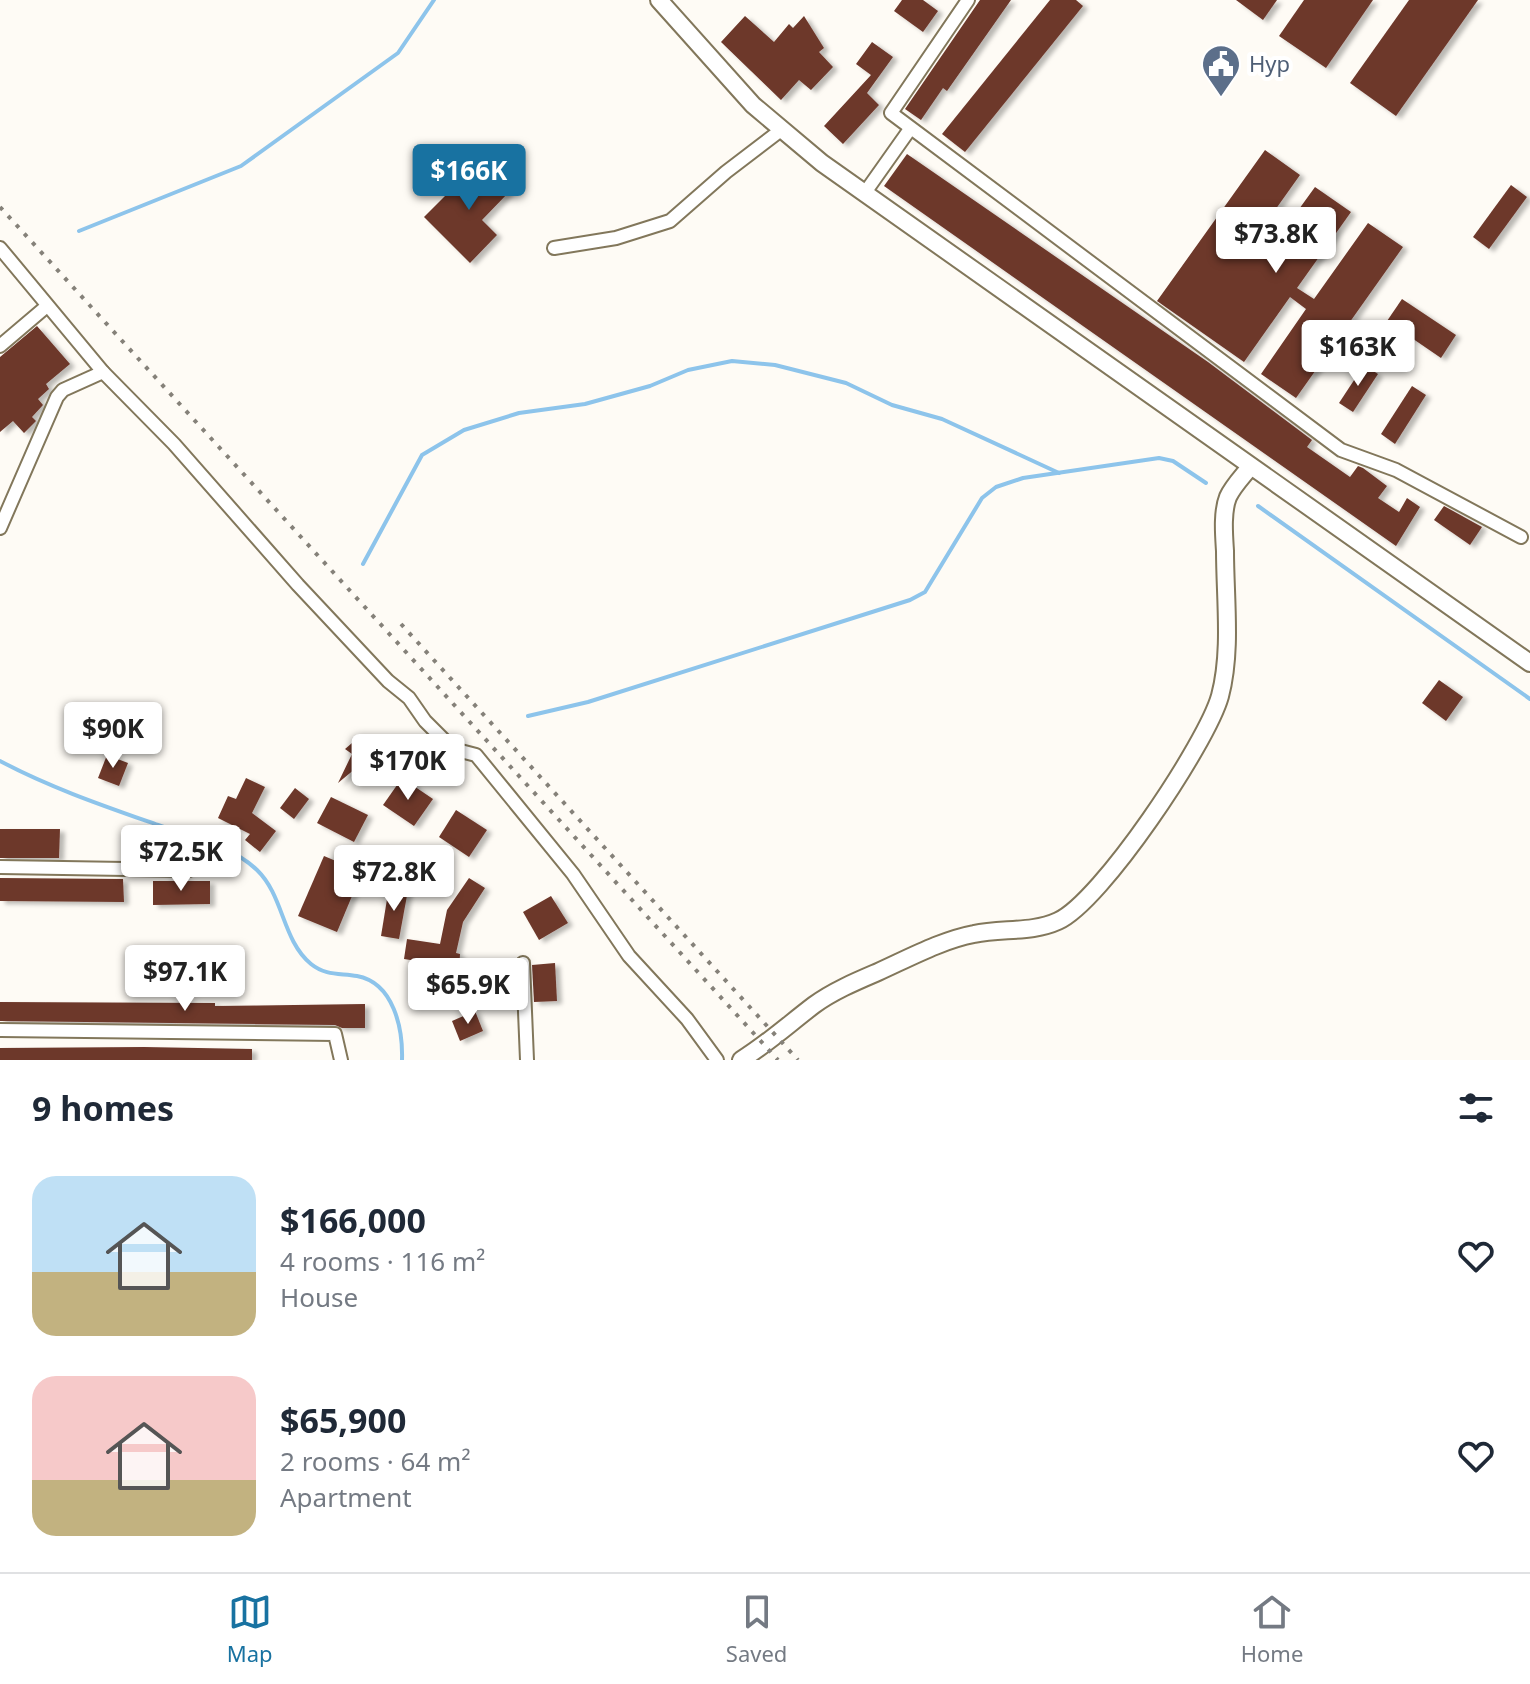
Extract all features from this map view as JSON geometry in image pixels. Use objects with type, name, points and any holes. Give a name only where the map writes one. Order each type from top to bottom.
[{"type":"main road","points":[[659,0],[753,105],[864,194],[1530,663]]},
{"type":"main road","points":[[741,1060],[765,1045],[815,1004],[847,986],[962,937],[984,932],[1019,931],[1055,922],[1088,897],[1122,856],[1186,766],[1215,710],[1225,666],[1224,524],[1230,468],[1222,447]]},
{"type":"main road","points":[[1228,498],[1250,467]]},
{"type":"street","points":[[968,0],[891,113],[1341,450],[1396,470],[1521,537]]},
{"type":"street","points":[[864,194],[910,129]]},
{"type":"street","points":[[554,248],[616,238],[670,221],[781,130]]},
{"type":"street","points":[[0,248],[103,372],[174,444],[298,585],[388,681],[409,698],[425,721],[453,749],[476,755],[573,874],[629,956],[687,1019],[717,1060]]},
{"type":"street","points":[[0,346],[47,306]]},
{"type":"street","points":[[0,528],[57,397],[63,390],[103,372]]},
{"type":"street","points":[[0,867],[189,870]]},
{"type":"street","points":[[523,963],[527,1060]]},
{"type":"street","points":[[0,1030],[335,1034],[341,1060]]},
{"type":"building","points":[[902,0],[923,0],[938,11],[923,32],[894,11]]},
{"type":"building","points":[[980,0],[1011,0],[947,91],[943,88],[921,120],[905,109]]},
{"type":"building","points":[[1050,0],[1076,0],[1083,6],[965,152],[942,134]]},
{"type":"building","points":[[1236,0],[1277,0],[1263,20]]},
{"type":"building","points":[[1304,0],[1373,0],[1326,68],[1279,36]]},
{"type":"building","points":[[1409,0],[1478,0],[1396,116],[1350,83]]},
{"type":"building","points":[[745,16],[774,42],[789,24],[793,28],[804,16],[824,48],[819,52],[833,67],[811,90],[799,80],[781,100],[721,42]]},
{"type":"building","points":[[872,42],[893,57],[867,93],[879,105],[843,144],[824,126],[871,75],[856,64]]},
{"type":"building","points":[[1265,150],[1300,175],[1258,234],[1273,245],[1315,187],[1351,212],[1297,288],[1314,299],[1368,223],[1403,247],[1296,398],[1261,374],[1306,309],[1290,297],[1244,362],[1157,301]]},
{"type":"building","points":[[907,154],[1208,362],[1312,440],[1307,447],[1350,477],[1358,466],[1363,468],[1387,486],[1378,498],[1399,512],[1407,498],[1420,507],[1396,546],[884,186]]},
{"type":"building","points":[[479,162],[510,191],[482,220],[497,235],[470,263],[424,217]]},
{"type":"building","points":[[1511,185],[1527,197],[1489,249],[1473,237]]},
{"type":"building","points":[[1402,299],[1456,335],[1441,358],[1387,321]]},
{"type":"building","points":[[37,326],[70,364],[46,384],[49,389],[38,399],[43,405],[32,417],[36,421],[24,433],[13,421],[0,432],[0,357]]},
{"type":"building","points":[[1364,365],[1378,374],[1353,412],[1339,403]]},
{"type":"building","points":[[1412,386],[1426,395],[1395,444],[1381,434]]},
{"type":"building","points":[[1444,506],[1482,527],[1470,545],[1434,520]]},
{"type":"building","points":[[1439,680],[1463,697],[1446,721],[1422,703]]},
{"type":"building","points":[[359,737],[373,754],[338,783],[352,754],[345,749]]},
{"type":"building","points":[[107,755],[128,763],[119,786],[98,778]]},
{"type":"building","points":[[246,778],[265,787],[252,813],[276,831],[260,852],[245,840],[250,834],[218,818],[228,796],[236,799]]},
{"type":"building","points":[[402,778],[433,799],[414,826],[383,805]]},
{"type":"building","points":[[295,788],[309,799],[294,819],[280,808]]},
{"type":"building","points":[[331,797],[368,815],[354,842],[317,823]]},
{"type":"building","points":[[456,810],[487,830],[469,857],[439,837]]},
{"type":"building","points":[[0,829],[60,829],[59,858],[0,858]]},
{"type":"building","points":[[324,856],[362,872],[337,932],[298,916]]},
{"type":"building","points":[[0,878],[123,879],[124,902],[0,901]]},
{"type":"building","points":[[469,878],[485,888],[463,922],[456,953],[460,954],[458,988],[441,987],[442,965],[404,959],[407,939],[440,944],[447,910]]},
{"type":"building","points":[[153,881],[210,881],[210,904],[153,905]]},
{"type":"building","points":[[389,887],[408,890],[399,939],[381,936]]},
{"type":"building","points":[[551,896],[568,923],[539,940],[523,912]]},
{"type":"building","points":[[555,963],[557,1001],[534,1002],[532,965]]},
{"type":"building","points":[[514,966],[515,990],[501,990],[500,967]]},
{"type":"building","points":[[0,1002],[215,1003],[215,1006],[365,1004],[365,1028],[335,1025],[0,1021]]},
{"type":"building","points":[[475,1011],[483,1031],[460,1041],[452,1021]]},
{"type":"building","points":[[0,1048],[252,1049],[252,1060],[0,1060]]},
{"type":"waterway","points":[[79,231],[241,166],[398,53],[434,0]]},
{"type":"waterway","points":[[363,564],[422,455],[464,430],[519,413],[585,404],[650,386],[688,370],[732,361],[775,365],[846,383],[892,405],[942,419],[1059,473]]},
{"type":"waterway","points":[[528,716],[588,702],[910,600],[925,592],[982,498],[996,487],[1023,478],[1159,458],[1173,461],[1206,483]]},
{"type":"waterway","points":[[1258,506],[1530,699]]},
{"type":"waterway","points":[[0,761],[78,796],[210,843],[247,861],[273,892],[294,943],[311,964],[328,972],[370,980],[388,997],[401,1035],[402,1060]]},
{"type":"railway","points":[[0,207],[778,1060]]},
{"type":"railway","points":[[401,624],[798,1060]]},
{"type":"place","name":"Нур","points":[[1221,98]]}]
